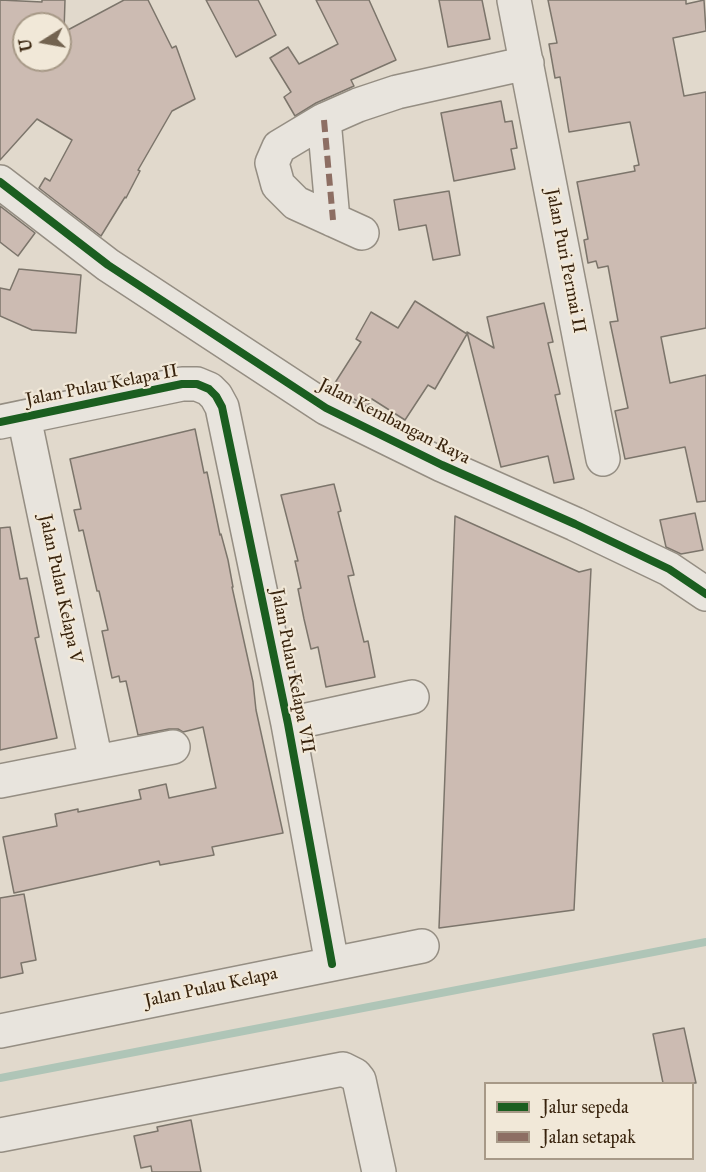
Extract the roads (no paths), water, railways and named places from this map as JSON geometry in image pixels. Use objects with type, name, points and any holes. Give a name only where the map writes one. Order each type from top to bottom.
[{"type":"street","name":"Jalan Puri Permai II","points":[[514,0],[603,459]]},
{"type":"street","points":[[362,233],[296,203],[278,185],[272,163],[279,147],[324,120],[358,105],[398,92],[527,63]]},
{"type":"street","points":[[324,120],[333,220]]},
{"type":"street","name":"Jalan Kembangan Raya","points":[[0,182],[108,265],[326,408],[442,465],[669,569],[706,594]]},
{"type":"street","name":"Jalan Pulau Kelapa II","points":[[12,419],[182,384],[197,384],[209,389]]},
{"type":"street","name":"Jalan Pulau Kelapa VII","points":[[209,389],[222,407],[288,724],[332,964]]},
{"type":"street","name":"Jalan Pulau Kelapa V","points":[[12,419],[96,762]]},
{"type":"street","points":[[288,724],[412,697]]},
{"type":"street","points":[[0,781],[172,747]]},
{"type":"street","name":"Jalan Pulau Kelapa","points":[[0,1031],[422,946]]},
{"type":"street","points":[[0,1135],[343,1070],[355,1075],[359,1080],[379,1172]]},
{"type":"waterway","points":[[0,1078],[706,942]]}]
